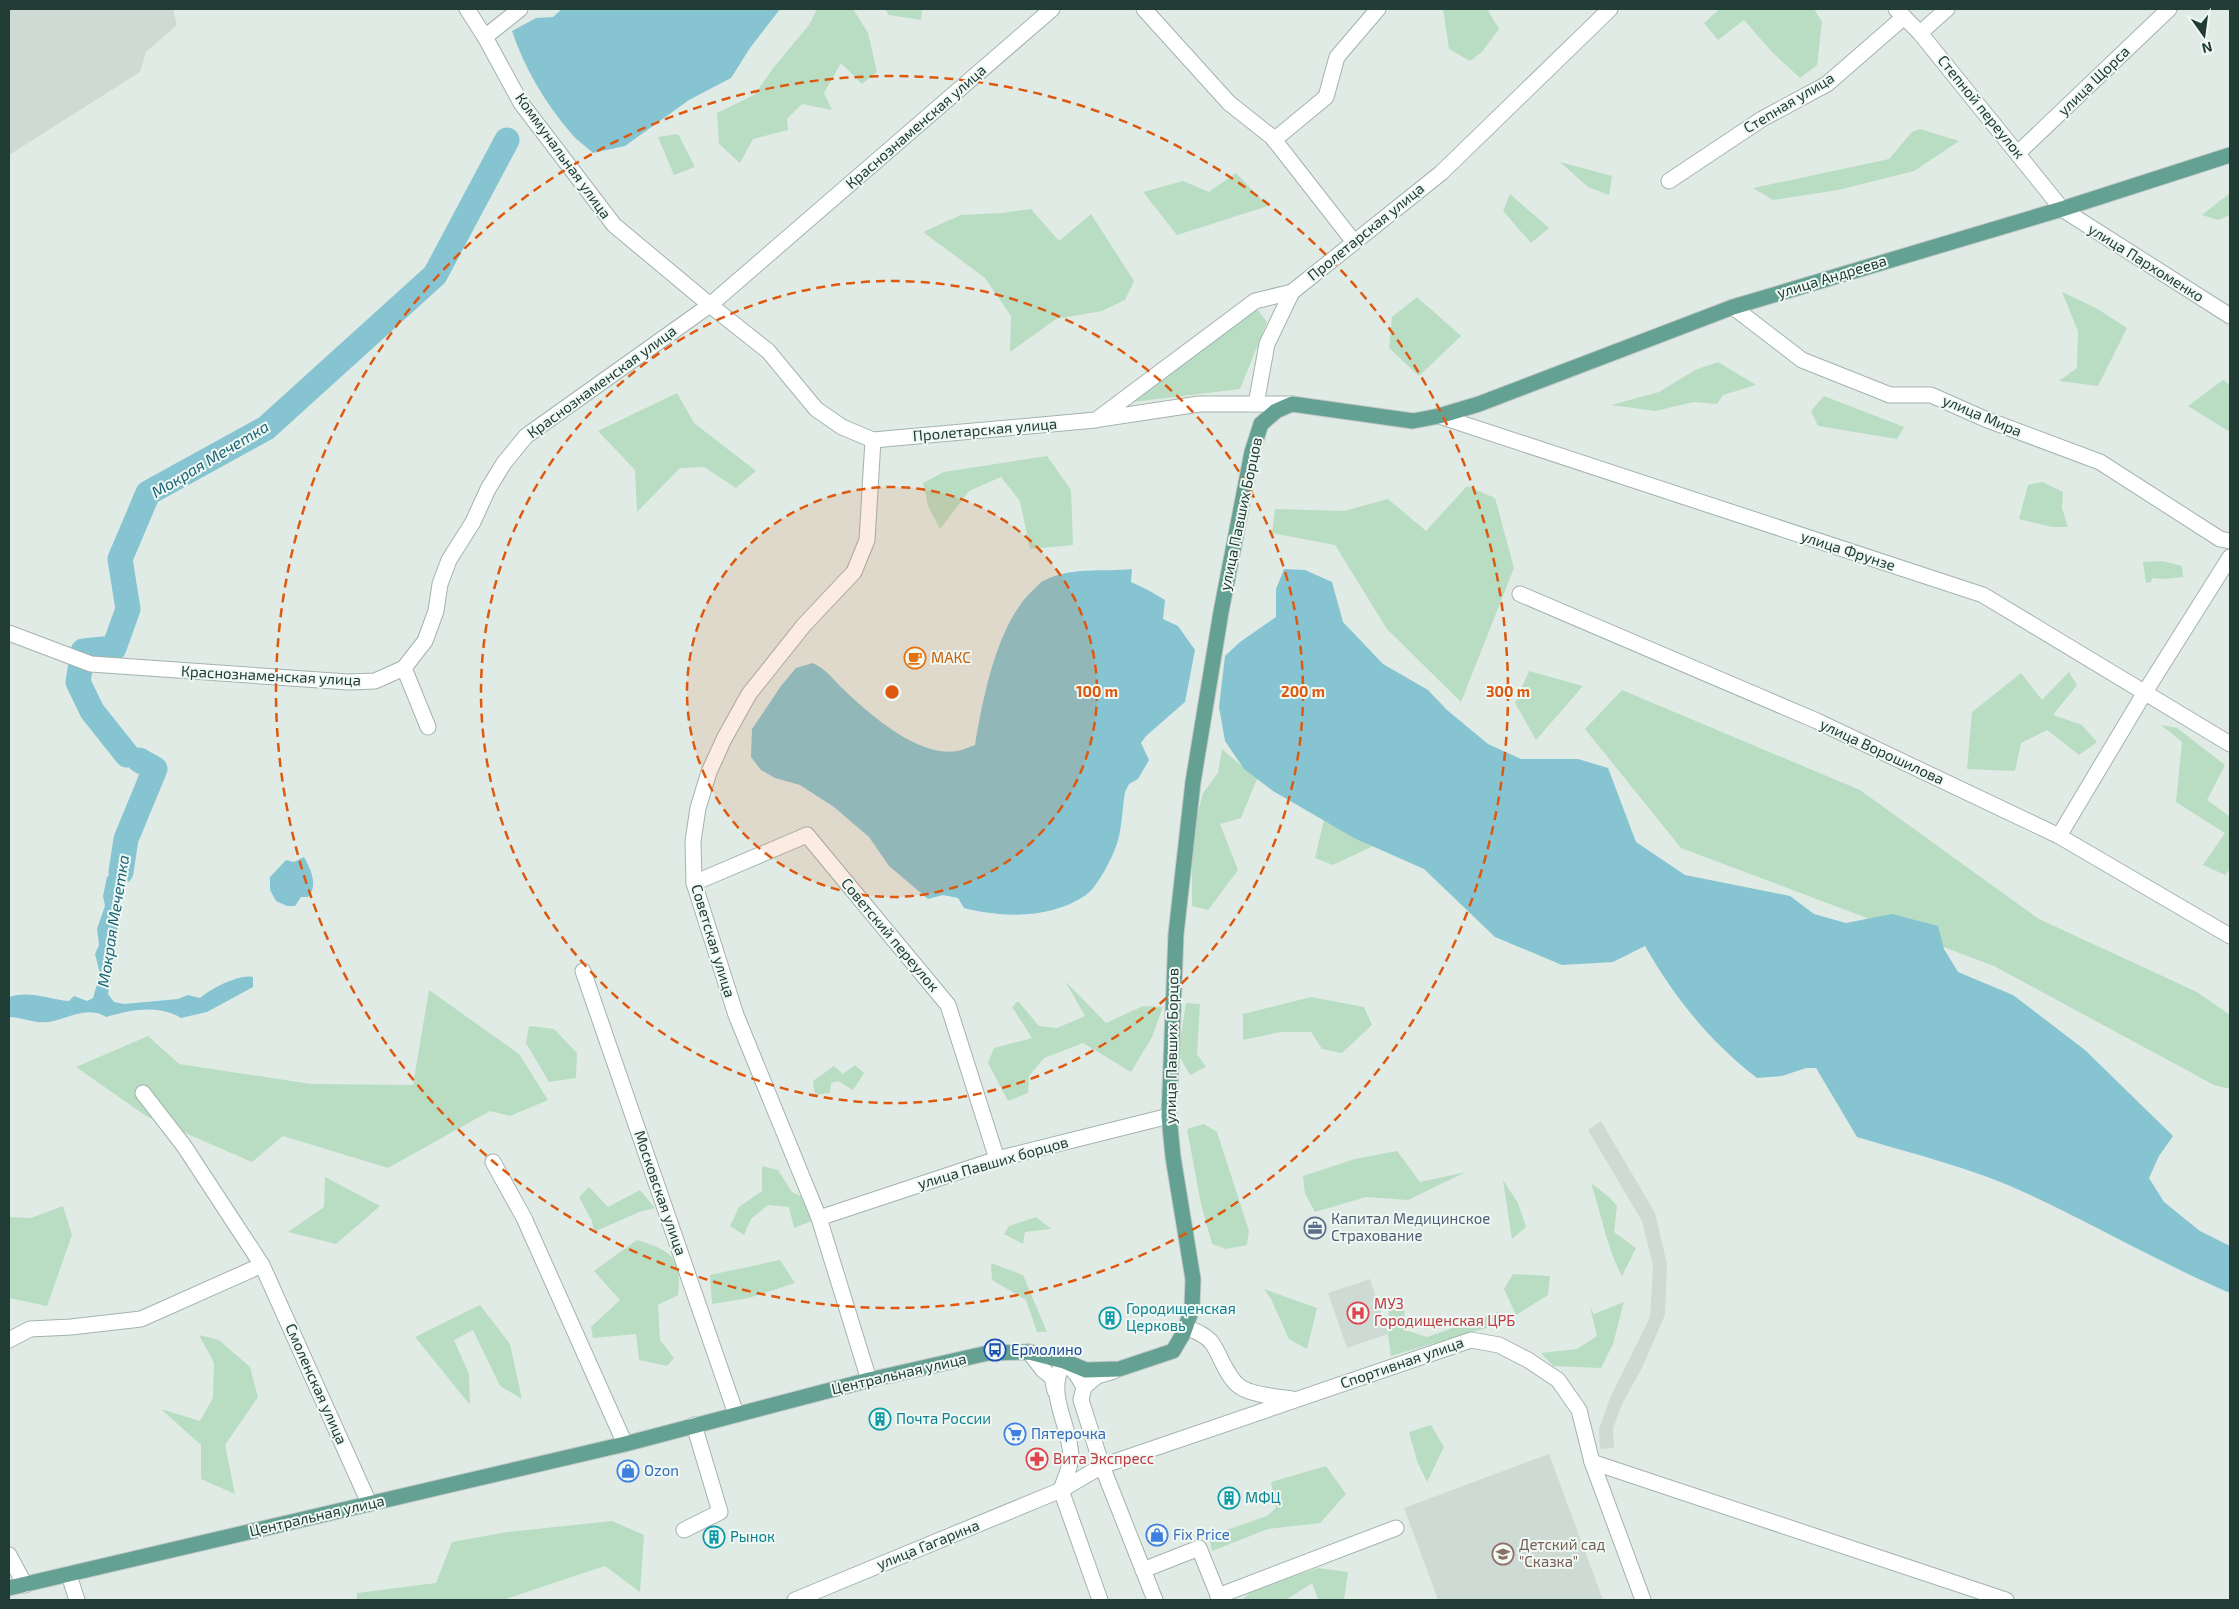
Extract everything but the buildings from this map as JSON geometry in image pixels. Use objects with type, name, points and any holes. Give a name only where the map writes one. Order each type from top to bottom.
[{"type":"main road","name":"улица Андреева","points":[[1292,404],[1413,421],[1439,416],[1479,404],[1732,307],[2062,209],[2230,155]]},
{"type":"main road","name":"улица Павших Борцов","points":[[1173,1351],[1186,1327],[1192,1309],[1193,1279],[1173,1157],[1169,1116],[1176,934],[1193,782],[1221,612],[1252,452],[1261,424],[1276,411],[1292,404]]},
{"type":"main road","name":"Центральная улица","points":[[9,1588],[625,1444],[869,1380],[988,1353],[1029,1352],[1064,1361],[1086,1370],[1119,1369],[1173,1351]]},
{"type":"street","name":"Коммунальная улица","points":[[467,9],[485,37],[521,103],[614,225],[768,351],[816,409],[842,427],[873,440]]},
{"type":"street","points":[[485,37],[520,9]]},
{"type":"street","name":"Краснознаменская улица","points":[[9,633],[91,664],[348,682],[375,682],[404,668],[425,641],[436,611],[440,584],[449,560],[473,522],[488,489],[504,463],[526,436],[710,305],[1052,9]]},
{"type":"street","points":[[1144,9],[1229,103],[1274,140],[1354,242]]},
{"type":"street","points":[[1274,140],[1326,96],[1337,57],[1378,9]]},
{"type":"street","name":"Пролетарская улица","points":[[1096,420],[1255,301],[1292,292],[1440,173],[1610,9]]},
{"type":"street","points":[[1920,33],[1947,9]]},
{"type":"street","name":"улица Щорса","points":[[2018,153],[2169,9]]},
{"type":"street","name":"Степной переулок","points":[[1900,13],[1920,33],[2062,209]]},
{"type":"street","name":"Степная улица","points":[[1669,181],[1762,119],[1827,84],[1900,13]]},
{"type":"street","name":"улица Пархоменко","points":[[2062,209],[2230,316]]},
{"type":"street","points":[[1256,404],[1267,344],[1292,292]]},
{"type":"street","name":"улица Мира","points":[[1732,307],[1802,360],[1890,395],[1931,395],[1985,419],[2100,462],[2220,539],[2230,540]]},
{"type":"street","name":"Пролетарская улица","points":[[873,440],[1096,420],[1198,404],[1292,404]]},
{"type":"street","name":"улица Фрунзе","points":[[1439,416],[1983,595],[2230,744]]},
{"type":"street","name":"Советская улица","points":[[869,1380],[819,1218],[736,1015],[694,882],[693,841],[698,808],[709,772],[724,739],[749,694],[775,660],[854,572],[867,540],[873,440]]},
{"type":"street","points":[[2059,836],[2144,692],[2230,557]]},
{"type":"street","name":"улица Ворошилова","points":[[1520,594],[1817,721],[2059,836],[2230,936]]},
{"type":"street","points":[[404,668],[428,727]]},
{"type":"street","name":"Советский переулок","points":[[694,882],[807,834],[948,1005],[997,1159]]},
{"type":"street","name":"Московская улица","points":[[583,971],[736,1414]]},
{"type":"street","name":"Смоленская улица","points":[[143,1093],[184,1146],[262,1265],[369,1503]]},
{"type":"street","name":"улица Павших борцов","points":[[819,1218],[997,1159],[1169,1116]]},
{"type":"street","points":[[493,1162],[524,1218],[625,1444]]},
{"type":"street","points":[[9,1340],[30,1329],[71,1327],[141,1319],[262,1265]]},
{"type":"street","points":[[1186,1327],[1212,1342],[1224,1366],[1239,1387],[1267,1396],[1296,1399]]},
{"type":"street","name":"Спортивная улица","points":[[1102,1466],[1471,1340],[1499,1345],[1558,1380],[1580,1410],[1592,1462],[1643,1600]]},
{"type":"street","points":[[1029,1352],[1043,1370],[1052,1376],[1069,1438],[1071,1459],[1061,1490],[1100,1600]]},
{"type":"street","points":[[1056,1392],[1058,1372],[1064,1361],[1077,1375],[1084,1387]]},
{"type":"street","points":[[1119,1369],[1097,1376],[1084,1387],[1081,1400],[1102,1466],[1155,1600]]},
{"type":"street","points":[[684,1530],[720,1512],[694,1425]]},
{"type":"street","points":[[1592,1462],[2006,1600]]},
{"type":"street","name":"улица Гагарина","points":[[795,1600],[1061,1490],[1102,1466]]},
{"type":"street","points":[[1143,1570],[1199,1548],[1219,1598],[1396,1528]]},
{"type":"street","points":[[9,1555],[24,1585]]},
{"type":"street","points":[[69,1574],[77,1600]]},
{"type":"shaded area","points":[[9,9],[173,9],[177,25],[146,52],[140,72],[9,155]]},
{"type":"shaded area","points":[[1601,1121],[1655,1213],[1667,1264],[1665,1315],[1641,1370],[1623,1402],[1613,1428],[1614,1448],[1600,1449],[1599,1429],[1610,1398],[1650,1317],[1653,1266],[1642,1221],[1588,1130]]},
{"type":"shaded area","name":"МУЗ Городищенская ЦРБ","points":[[1370,1279],[1388,1334],[1347,1348],[1328,1293]]},
{"type":"shaded area","name":"Детский сад \"Сказка\"","points":[[1549,1454],[1603,1600],[1438,1600],[1404,1508]]},
{"type":"green space","points":[[817,9],[853,9],[868,33],[877,72],[862,84],[841,63],[824,93],[832,110],[802,104],[787,119],[788,130],[753,139],[740,163],[719,144],[717,113],[754,95],[774,67],[809,25]]},
{"type":"green space","points":[[885,9],[922,9],[921,20],[889,15]]},
{"type":"green space","points":[[1443,9],[1487,9],[1499,29],[1482,52],[1470,61],[1449,49]]},
{"type":"green space","points":[[1720,9],[1814,9],[1822,22],[1817,65],[1800,78],[1772,52],[1744,20],[1718,40],[1704,23]]},
{"type":"green space","points":[[1920,129],[1959,141],[1914,171],[1838,190],[1773,200],[1753,188],[1889,159],[1912,132]]},
{"type":"green space","points":[[678,134],[695,167],[674,175],[658,137]]},
{"type":"green space","points":[[1560,162],[1612,176],[1609,195],[1588,187]]},
{"type":"green space","points":[[1236,173],[1268,206],[1177,235],[1143,192],[1183,181],[1209,192]]},
{"type":"green space","points":[[2230,193],[2230,215],[2218,220],[2202,215]]},
{"type":"green space","points":[[1510,194],[1549,228],[1531,243],[1503,211]]},
{"type":"green space","points":[[1031,209],[1059,241],[1091,214],[1134,281],[1125,300],[1102,311],[1056,319],[1010,352],[1011,316],[985,278],[923,232],[961,215],[1002,213]]},
{"type":"green space","points":[[2062,292],[2096,308],[2127,328],[2098,386],[2059,381],[2077,368],[2078,331]]},
{"type":"green space","points":[[1417,297],[1461,336],[1419,376],[1389,348],[1392,317]]},
{"type":"green space","points":[[1257,309],[1267,322],[1240,389],[1133,402]]},
{"type":"green space","points":[[1718,362],[1756,385],[1723,395],[1717,404],[1694,402],[1655,411],[1611,405],[1659,392],[1695,370]]},
{"type":"green space","points":[[2223,380],[2230,385],[2230,432],[2188,406]]},
{"type":"green space","points":[[677,393],[694,423],[756,471],[736,488],[704,467],[680,468],[637,512],[635,470],[598,431]]},
{"type":"green space","points":[[1824,396],[1904,427],[1897,439],[1818,426],[1811,411]]},
{"type":"green space","points":[[1047,456],[1071,490],[1073,545],[1030,549],[1020,501],[1001,477],[969,491],[940,529],[928,506],[923,483],[944,472]]},
{"type":"green space","points":[[2042,482],[2063,492],[2062,508],[2068,527],[2052,527],[2019,519],[2028,485]]},
{"type":"green space","points":[[1467,486],[1495,498],[1514,568],[1461,702],[1387,629],[1335,545],[1272,533],[1275,509],[1344,511],[1388,499],[1426,531]]},
{"type":"green space","points":[[2162,561],[2182,566],[2183,577],[2152,578],[2151,582],[2146,583],[2143,562]]},
{"type":"green space","points":[[1529,671],[1583,686],[1536,740],[1515,703]]},
{"type":"green space","points":[[2069,672],[2077,685],[2053,715],[2082,725],[2097,742],[2079,755],[2047,730],[2021,743],[2015,771],[1967,769],[1972,712],[2021,673],[2042,700]]},
{"type":"green space","points":[[1622,690],[1860,790],[2039,919],[2197,992],[2230,1015],[2230,1089],[2214,1085],[1994,966],[1681,848],[1585,729]]},
{"type":"green space","points":[[2161,725],[2177,728],[2225,765],[2207,800],[2230,815],[2230,869],[2225,875],[2203,865],[2225,833],[2176,802],[2182,742]]},
{"type":"green space","points":[[1222,749],[1257,779],[1241,818],[1220,824],[1238,870],[1208,910],[1192,906],[1192,835],[1203,793],[1218,773]]},
{"type":"green space","points":[[1324,820],[1373,846],[1333,865],[1315,858]]},
{"type":"green space","points":[[1065,981],[1106,1023],[1143,1006],[1163,1007],[1152,1037],[1131,1072],[1083,1043],[1044,1058],[1029,1076],[1028,1093],[1008,1101],[988,1063],[994,1048],[1032,1038],[1012,1007],[1018,1001],[1039,1026],[1057,1028],[1085,1016]]},
{"type":"green space","points":[[429,990],[519,1054],[548,1100],[510,1116],[490,1111],[388,1168],[283,1136],[252,1162],[146,1116],[76,1067],[148,1036],[179,1064],[311,1084],[413,1085]]},
{"type":"green space","points":[[1311,997],[1364,1007],[1372,1025],[1342,1053],[1322,1049],[1311,1032],[1281,1032],[1243,1040],[1243,1014]]},
{"type":"green space","points":[[1186,1003],[1200,1004],[1197,1054],[1206,1067],[1190,1075],[1178,1054]]},
{"type":"green space","points":[[529,1026],[554,1029],[577,1053],[576,1078],[549,1082],[526,1043]]},
{"type":"green space","points":[[855,1065],[864,1073],[853,1090],[838,1081],[831,1083],[830,1093],[815,1095],[813,1081],[834,1066],[843,1074]]},
{"type":"green space","points":[[1204,1124],[1217,1132],[1249,1231],[1247,1245],[1226,1249],[1212,1244],[1201,1204],[1187,1129]]},
{"type":"green space","points":[[1397,1151],[1420,1182],[1466,1172],[1408,1200],[1366,1197],[1315,1212],[1305,1194],[1303,1176],[1355,1159]]},
{"type":"green space","points":[[762,1166],[778,1170],[792,1192],[805,1198],[819,1218],[794,1228],[789,1207],[768,1205],[751,1219],[744,1235],[730,1226],[739,1207],[762,1191]]},
{"type":"green space","points":[[325,1177],[380,1206],[336,1244],[288,1232],[324,1207]]},
{"type":"green space","points":[[1503,1180],[1518,1203],[1526,1227],[1512,1239]]},
{"type":"green space","points":[[1591,1183],[1617,1206],[1614,1232],[1636,1248],[1622,1276],[1608,1243]]},
{"type":"green space","points":[[589,1187],[608,1207],[640,1190],[655,1208],[639,1212],[594,1232],[592,1221],[579,1197]]},
{"type":"green space","points":[[63,1206],[72,1235],[47,1306],[9,1298],[9,1217],[31,1218]]},
{"type":"green space","points":[[1036,1217],[1051,1229],[1025,1232],[1023,1244],[1004,1234],[1009,1226]]},
{"type":"green space","points":[[637,1240],[666,1252],[672,1257],[678,1272],[678,1295],[658,1305],[660,1340],[674,1358],[667,1366],[639,1360],[636,1334],[593,1338],[591,1327],[620,1300],[594,1271]]},
{"type":"green space","points":[[780,1260],[795,1283],[749,1298],[712,1304],[710,1275]]},
{"type":"green space","points":[[991,1263],[1023,1275],[1047,1332],[1037,1332],[1026,1300],[992,1280]]},
{"type":"green space","points":[[1513,1274],[1550,1276],[1548,1295],[1516,1315],[1504,1289]]},
{"type":"green space","points":[[1264,1289],[1317,1308],[1307,1349],[1289,1339],[1271,1299]]},
{"type":"green space","points":[[1389,1297],[1404,1299],[1405,1330],[1427,1337],[1498,1312],[1500,1324],[1391,1356],[1388,1334]]},
{"type":"green space","points":[[1624,1302],[1613,1344],[1601,1368],[1553,1366],[1541,1353],[1577,1349],[1597,1336],[1590,1307],[1594,1314]]},
{"type":"green space","points":[[480,1305],[510,1344],[522,1399],[500,1386],[473,1330],[454,1340],[469,1374],[470,1405],[415,1337]]},
{"type":"green space","points":[[199,1335],[219,1340],[250,1367],[258,1397],[225,1445],[235,1494],[201,1479],[201,1445],[161,1409],[200,1421],[213,1398],[214,1363]]},
{"type":"green space","points":[[1431,1425],[1444,1447],[1427,1482],[1417,1461],[1409,1432]]},
{"type":"green space","points":[[1326,1466],[1346,1494],[1320,1523],[1268,1529],[1212,1551],[1209,1536],[1267,1516],[1276,1508],[1271,1482]]},
{"type":"green space","points":[[612,1521],[644,1535],[640,1592],[605,1566],[503,1600],[357,1600],[357,1593],[436,1583],[452,1542],[507,1532]]},
{"type":"green space","points":[[1318,1568],[1348,1572],[1344,1599],[1318,1599],[1312,1583],[1286,1600],[1242,1600],[1252,1591]]},
{"type":"water","points":[[562,9],[780,9],[750,48],[731,78],[689,100],[625,146],[593,153],[572,135],[544,97],[529,71],[512,31],[536,18],[553,17]]},
{"type":"water","points":[[1132,569],[1131,582],[1165,600],[1163,619],[1178,626],[1195,650],[1185,702],[1146,736],[1141,743],[1149,760],[1138,779],[1129,784],[1125,792],[1119,836],[1110,861],[1090,891],[1072,903],[1058,909],[1011,915],[964,908],[958,898],[943,895],[928,899],[889,866],[869,837],[834,807],[800,785],[775,778],[761,770],[751,757],[752,729],[781,686],[796,668],[813,663],[826,672],[865,709],[910,741],[926,748],[942,751],[957,751],[975,745],[987,684],[1001,641],[1021,604],[1033,590],[1043,581],[1065,573]]},
{"type":"water","points":[[1284,569],[1305,570],[1332,582],[1343,622],[1383,664],[1428,690],[1447,710],[1488,744],[1521,759],[1578,759],[1608,768],[1636,842],[1685,875],[1790,896],[1814,914],[1846,923],[1892,914],[1938,926],[1944,949],[1958,972],[2013,995],[2085,1050],[2173,1136],[2159,1156],[2149,1178],[2164,1202],[2200,1231],[2230,1246],[2230,1293],[2006,1184],[1942,1162],[1857,1137],[1816,1068],[1806,1068],[1782,1076],[1757,1078],[1740,1064],[1694,1018],[1668,983],[1645,946],[1613,962],[1562,965],[1495,937],[1424,869],[1354,838],[1273,791],[1244,769],[1225,741],[1219,707],[1225,656],[1240,642],[1276,617],[1276,589]]},
{"type":"water","points":[[123,839],[131,842],[127,876],[120,905],[114,965],[108,994],[114,1002],[124,1004],[178,999],[188,995],[200,998],[226,983],[247,977],[253,977],[253,987],[207,1012],[181,1018],[163,1011],[153,1010],[125,1012],[106,1017],[92,1012],[48,1022],[9,1017],[9,997],[16,995],[24,994],[69,1001],[74,996],[87,1001],[93,998],[100,974],[95,954],[99,945],[97,929],[105,906],[103,896],[107,877],[111,873],[118,845]]},
{"type":"water","points":[[304,857],[309,866],[313,882],[313,887],[308,897],[301,897],[295,906],[287,906],[276,901],[270,890],[270,877],[286,860],[294,862]]},
{"type":"waterway","name":"Мокрая Мечетка","points":[[127,755],[92,711],[78,682],[83,651],[114,648],[128,609],[120,559],[148,493],[266,428],[435,275],[507,140]]},
{"type":"waterway","name":"Мокрая Мечетка","points":[[121,872],[126,839],[155,769],[139,760]]},
{"type":"place","name":"МАКС","points":[[915,658]]},
{"type":"place","name":"Капитал Медицинское Страхование","points":[[1315,1228]]},
{"type":"place","name":"МУЗ Городищенская ЦРБ","points":[[1358,1313]]},
{"type":"place","name":"Городищенская Церковь","points":[[1110,1318]]},
{"type":"place","name":"Ермолино","points":[[995,1350]]},
{"type":"place","name":"Почта России","points":[[880,1419]]},
{"type":"place","name":"Пятерочка","points":[[1015,1434]]},
{"type":"place","name":"Вита Экспресс","points":[[1037,1459]]},
{"type":"place","name":"Ozon","points":[[628,1471]]},
{"type":"place","name":"МФЦ","points":[[1229,1498]]},
{"type":"place","name":"Fix Price","points":[[1157,1535]]},
{"type":"place","name":"Рынок","points":[[714,1537]]},
{"type":"place","name":"Детский сад \"Сказка\"","points":[[1503,1554]]}]
